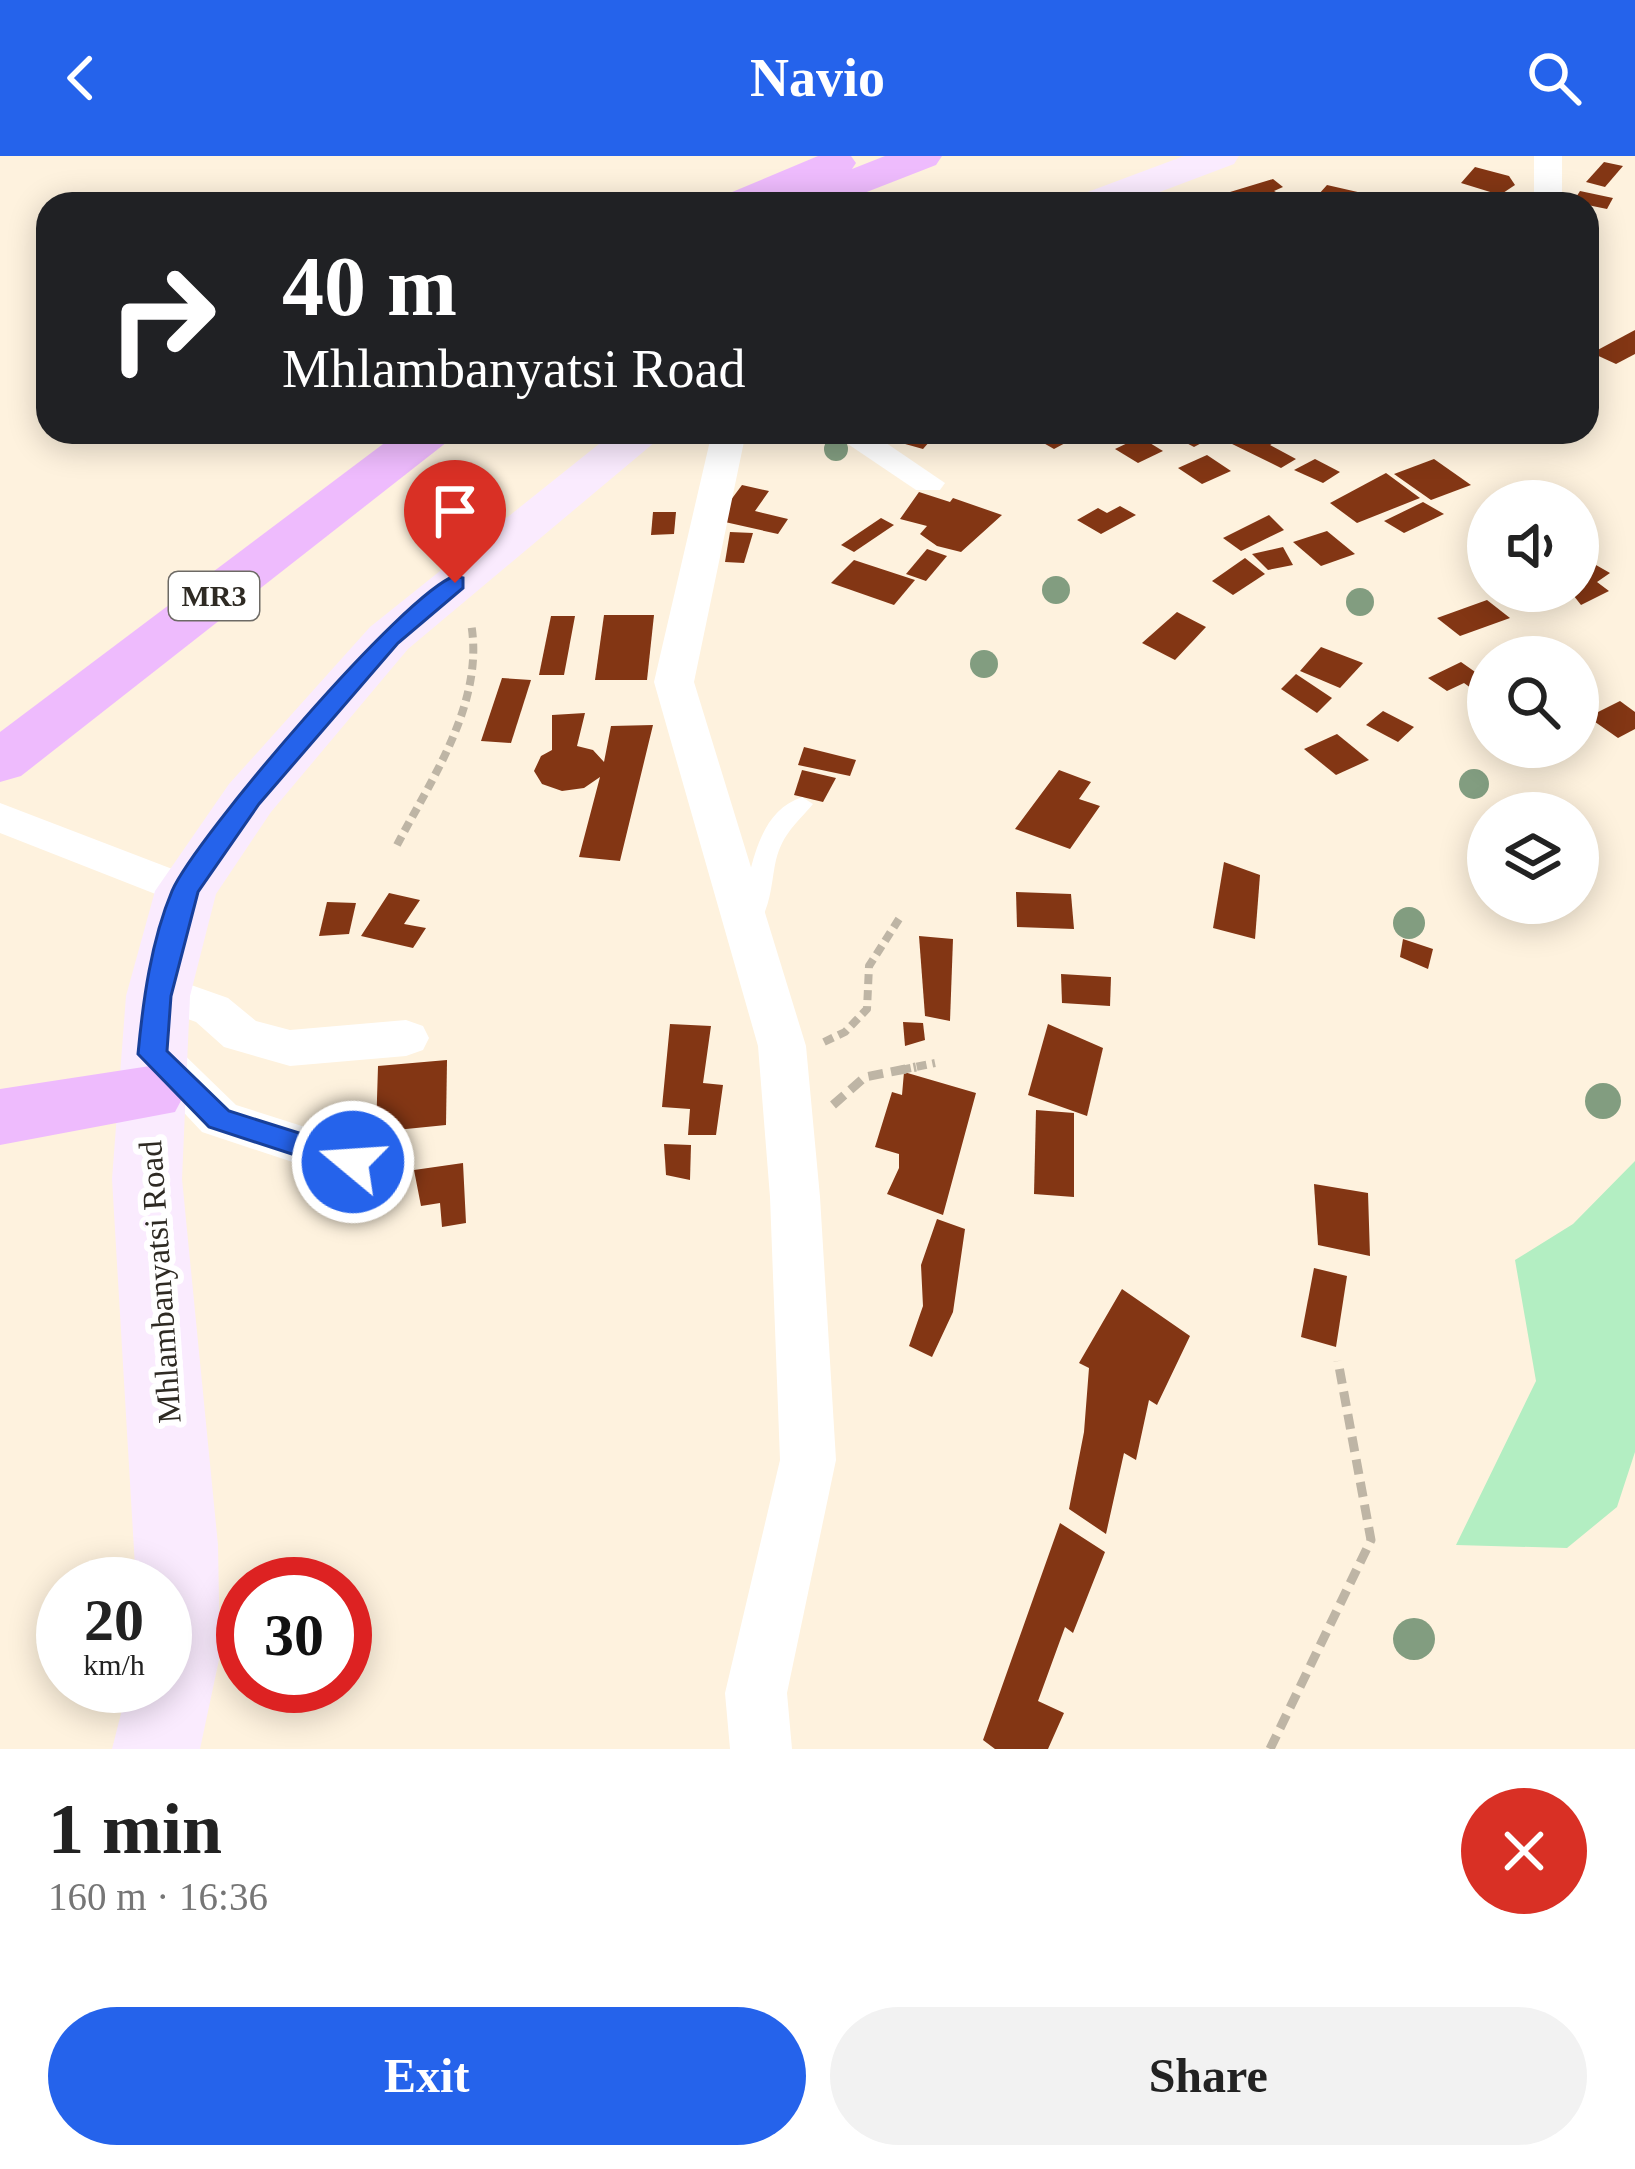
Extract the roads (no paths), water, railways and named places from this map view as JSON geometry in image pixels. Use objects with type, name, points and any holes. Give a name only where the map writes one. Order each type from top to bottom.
[{"type":"highway","points":[[769,192],[855,156]]},
{"type":"highway","points":[[828,192],[922,156]]},
{"type":"highway","name":"MR3","points":[[0,707],[352,444]]},
{"type":"highway","name":"MR3","points":[[0,762],[414,444]]},
{"type":"highway","points":[[0,1117],[151,1074]]},
{"type":"main road","points":[[1123,192],[1220,156]]},
{"type":"main road","name":"Mhlambanyatsi Road","points":[[156,1749],[178,1655],[177,1545],[147,1179],[160,991],[185,891],[250,798],[374,656],[455,583],[628,444]]},
{"type":"street","points":[[1547,156],[1548,192]]},
{"type":"street","points":[[726,444],[674,682],[748,923],[784,1071],[791,1150],[808,1460],[756,1693],[761,1749]]},
{"type":"street","points":[[867,444],[928,483]]},
{"type":"street","points":[[0,817],[185,891]]},
{"type":"street","points":[[160,991],[212,1010],[241,1035],[290,1048],[406,1038]]},
{"type":"street","points":[[151,1074],[219,1119],[353,1162]]},
{"type":"lane","points":[[748,923],[761,891],[767,845],[783,815],[802,805]]}]
